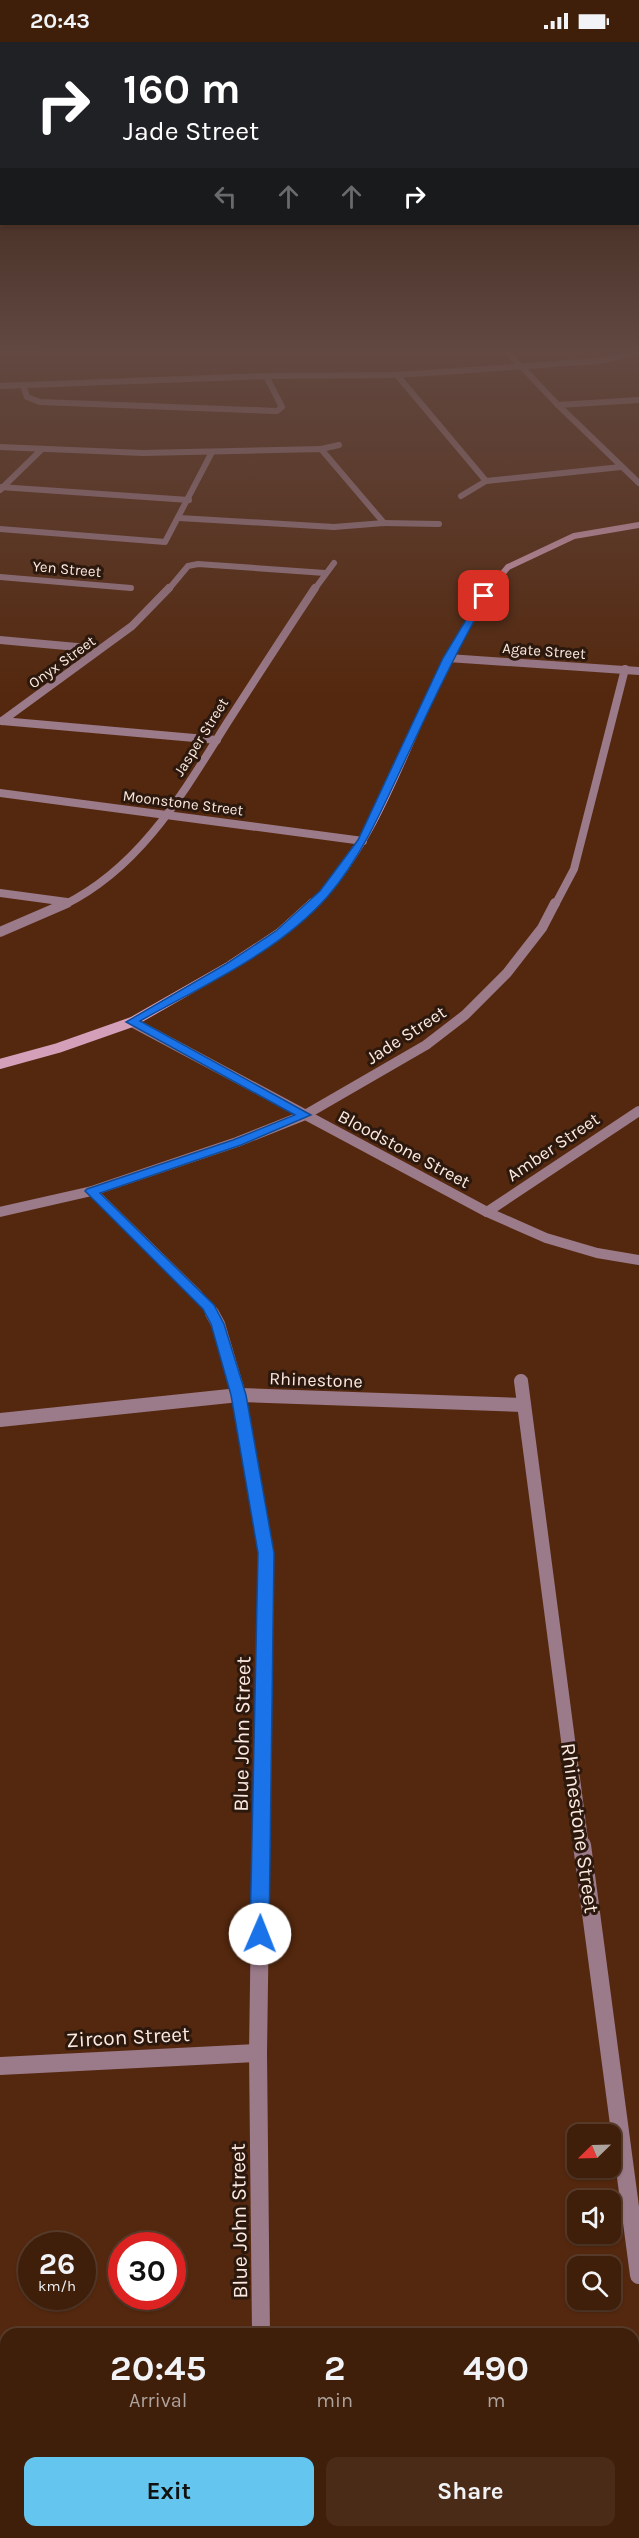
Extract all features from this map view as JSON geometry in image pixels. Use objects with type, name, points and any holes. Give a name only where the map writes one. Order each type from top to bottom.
[{"type":"street","points":[[1,488],[27,463]]},
{"type":"street","points":[[0,529],[165,542],[206,463]]},
{"type":"street","points":[[333,463],[384,523]]},
{"type":"street","points":[[471,463],[486,481]]},
{"type":"street","points":[[617,463],[639,483]]},
{"type":"street","points":[[461,496],[486,481],[621,467]]},
{"type":"street","points":[[1,488],[189,500]]},
{"type":"street","points":[[178,518],[334,526],[384,523],[439,524]]},
{"type":"street","points":[[0,1064],[58,1048],[132,1022],[230,966],[280,933],[324,894],[363,841],[448,658],[493,583],[508,567],[574,536],[639,525]]},
{"type":"street","name":"Jasper Street","points":[[0,932],[69,902],[104,881],[134,856],[170,814],[325,573],[334,563]]},
{"type":"street","name":"Onyx Street","points":[[216,740],[2,721],[132,626],[188,566],[198,564],[325,573]]},
{"type":"street","name":"Yen Street","points":[[0,577],[131,588]]},
{"type":"street","points":[[0,640],[77,647]]},
{"type":"street","name":"Agate Street","points":[[448,658],[639,671]]},
{"type":"street","name":"Jade Street","points":[[0,1212],[92,1191],[237,1142],[305,1115],[426,1045],[465,1015],[507,973],[542,928],[574,869],[625,669]]},
{"type":"street","name":"Moonstone Street","points":[[0,793],[363,841]]},
{"type":"street","points":[[0,892],[69,902]]},
{"type":"street","name":"Bloodstone Street","points":[[132,1022],[488,1212],[546,1238],[597,1253],[639,1260]]},
{"type":"street","name":"Amber Street","points":[[488,1212],[639,1112]]},
{"type":"street","name":"Blue John Street","points":[[92,1191],[209,1308],[218,1324],[239,1395],[266,1553],[258,2053],[261,2328]]},
{"type":"street","name":"Rhinestone Street","points":[[520,1381],[639,2275]]},
{"type":"street","name":"Rhinestone","points":[[0,1420],[239,1395],[524,1405]]},
{"type":"street","name":"Zircon Street","points":[[0,2066],[258,2053]]},
{"type":"route","points":[[260,1934],[266,1553],[239,1395],[218,1324],[209,1308],[92,1191],[237,1142],[305,1115],[132,1022],[230,966],[280,933],[324,894],[363,841],[448,658],[484,596]]}]
